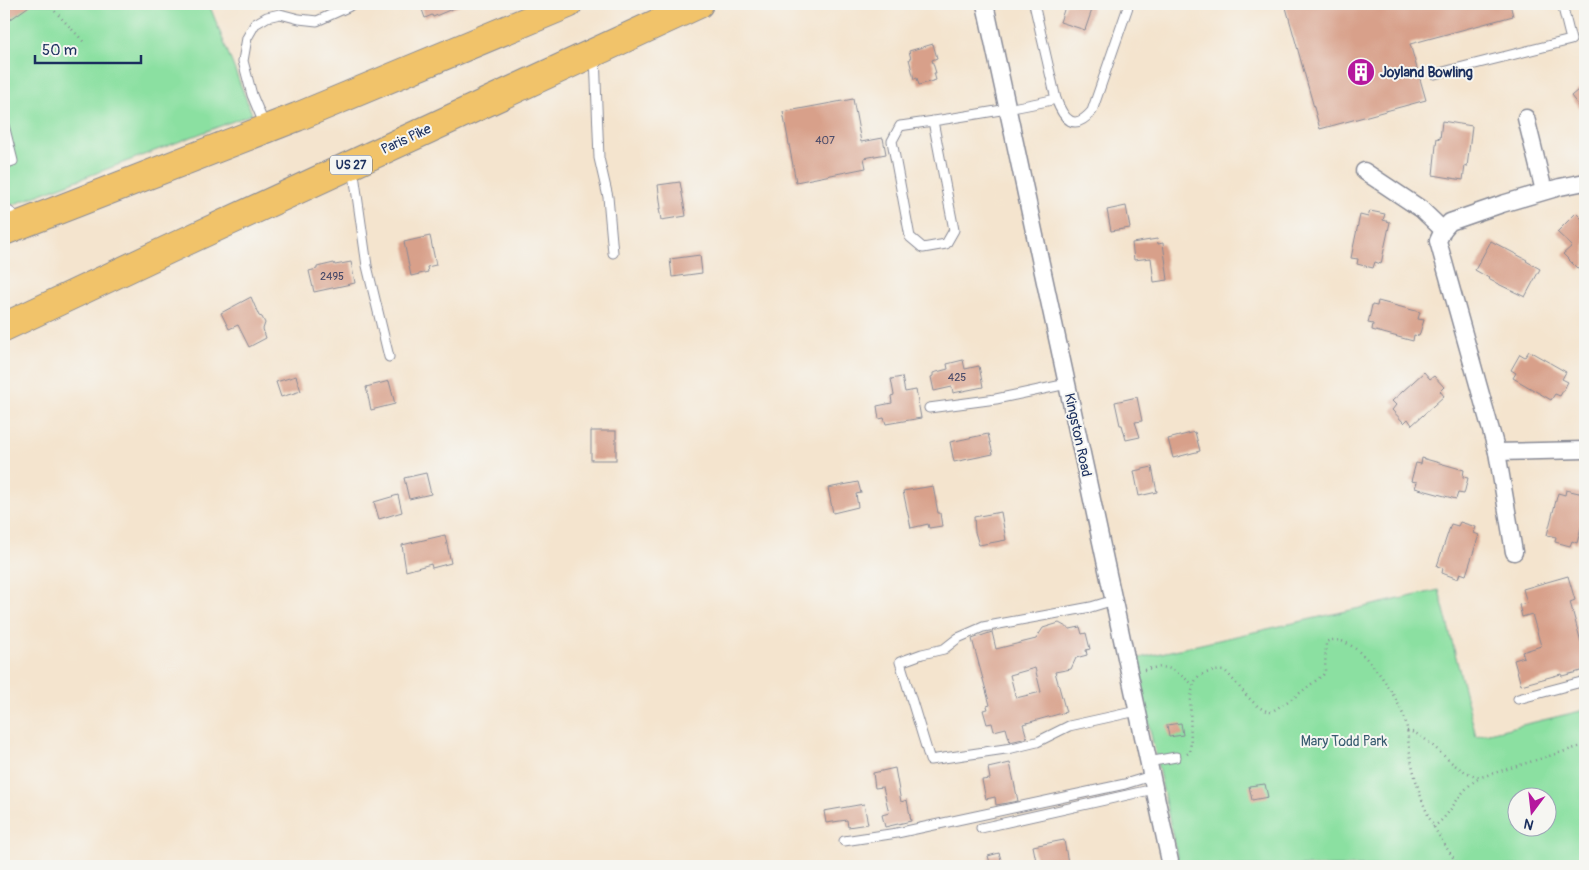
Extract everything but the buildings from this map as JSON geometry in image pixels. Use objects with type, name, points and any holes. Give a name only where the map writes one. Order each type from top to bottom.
[{"type":"highway","points":[[11,220],[266,129],[568,4]]},
{"type":"highway","name":"Paris Pike","points":[[4,327],[699,4]]},
{"type":"street","name":"Kingston Road","points":[[985,4],[1171,866]]},
{"type":"street","points":[[1526,118],[1544,191]]},
{"type":"street","points":[[1364,171],[1421,209],[1443,230]]},
{"type":"street","points":[[1514,552],[1497,452],[1438,240],[1450,222],[1544,191],[1585,182]]},
{"type":"street","points":[[1497,452],[1585,450]]},
{"type":"lane","points":[[266,129],[257,111],[243,61],[247,38],[255,24],[267,17],[280,14],[299,19],[317,20],[352,4]]},
{"type":"lane","points":[[1034,4],[1056,99],[1062,114],[1067,120],[1076,122],[1086,118],[1092,111],[1129,4]]},
{"type":"lane","points":[[1435,74],[1571,40],[1562,4]]},
{"type":"lane","points":[[594,52],[599,158],[608,197],[613,252]]},
{"type":"lane","points":[[933,121],[954,230],[946,244],[923,248],[910,237],[892,141],[900,126],[933,121],[1008,110],[1056,99]]},
{"type":"lane","points":[[4,125],[13,161],[4,164]]},
{"type":"lane","points":[[352,164],[367,266],[389,357]]},
{"type":"lane","points":[[929,408],[996,399],[1067,384]]},
{"type":"lane","points":[[1114,600],[1091,607],[983,627],[958,638],[944,649],[900,662],[930,760],[1012,748],[1037,742],[1069,726],[1137,711]]},
{"type":"lane","points":[[1518,699],[1585,681]]},
{"type":"lane","points":[[844,841],[897,833],[1125,784],[1151,776],[1176,757]]},
{"type":"lane","points":[[981,828],[1151,776]]},
{"type":"path","points":[[48,4],[84,42]]},
{"type":"path","points":[[1176,757],[1190,752],[1192,744],[1190,732],[1191,702],[1194,686],[1199,676],[1220,670],[1225,671],[1255,704],[1267,712],[1271,712],[1323,675],[1325,671],[1326,642],[1331,640],[1341,641],[1368,660],[1394,698],[1406,722],[1410,756],[1420,794],[1432,827],[1457,866]]},
{"type":"path","points":[[1138,671],[1160,666],[1172,669],[1194,686]]},
{"type":"path","points":[[1407,731],[1418,733],[1457,768],[1474,776],[1481,777]]},
{"type":"path","points":[[1432,827],[1442,821],[1467,787],[1481,777],[1585,745]]},
{"type":"green space","points":[[4,4],[209,4],[252,114],[4,208]]},
{"type":"green space","name":"Mary Todd Park","points":[[1439,590],[1476,736],[1585,710],[1585,866],[1179,866],[1135,659]]},
{"type":"place","name":"Joyland Bowling","points":[[1361,72]]}]
